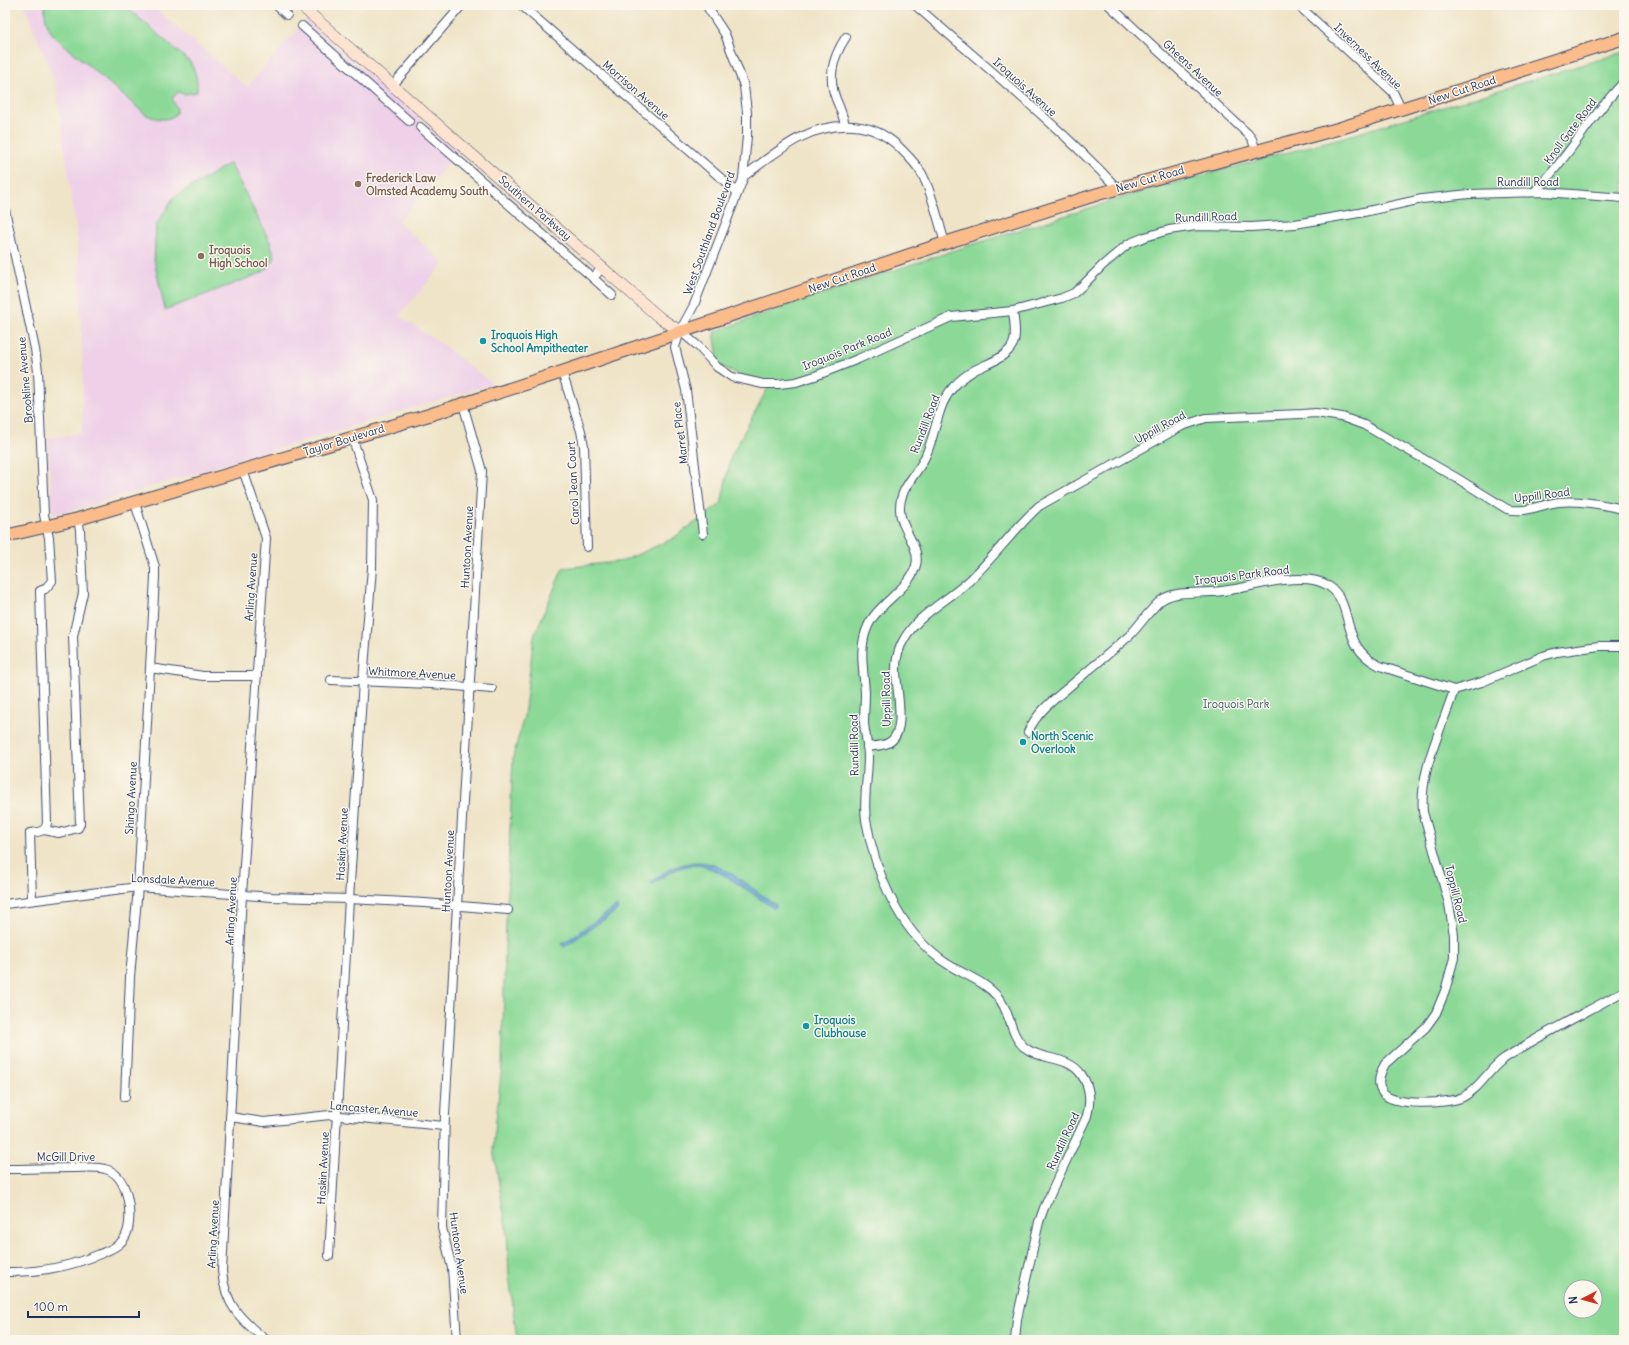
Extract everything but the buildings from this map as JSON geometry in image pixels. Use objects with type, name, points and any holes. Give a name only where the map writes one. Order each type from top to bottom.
[{"type":"main road","name":"Southern Parkway","points":[[300,5],[660,318],[680,331]]},
{"type":"main road","name":"New Cut Road","points":[[680,331],[743,312],[945,243],[1116,188],[1256,151],[1401,109],[1624,38]]},
{"type":"main road","name":"Taylor Boulevard","points":[[5,536],[78,519],[463,404],[562,372],[680,331]]},
{"type":"street","points":[[276,5],[287,15]]},
{"type":"street","points":[[393,86],[462,5]]},
{"type":"street","name":"Morrison Avenue","points":[[521,5],[737,192]]},
{"type":"street","name":"West Southland Boulevard","points":[[680,331],[694,305],[743,177],[747,136],[747,112],[744,86],[725,34],[706,5]]},
{"type":"street","name":"Iroquois Avenue","points":[[915,5],[1041,116],[1094,165],[1116,188]]},
{"type":"street","name":"Gheens Avenue","points":[[1109,5],[1248,134],[1252,139],[1256,151]]},
{"type":"street","name":"Inverness Avenue","points":[[1298,5],[1393,92],[1401,109]]},
{"type":"street","points":[[302,26],[409,121]]},
{"type":"street","points":[[845,126],[843,114],[832,86],[831,79],[838,49],[846,37]]},
{"type":"street","name":"Knoll Gate Road","points":[[1534,192],[1558,167],[1590,121],[1624,82]]},
{"type":"street","points":[[420,127],[434,141],[612,294]]},
{"type":"street","points":[[743,177],[797,139],[812,131],[827,127],[863,127],[890,138],[912,159],[925,180],[945,243]]},
{"type":"street","points":[[434,141],[444,129]]},
{"type":"street","name":"Rundill Road","points":[[1015,1340],[1017,1319],[1039,1222],[1044,1208],[1087,1116],[1090,1102],[1088,1090],[1082,1075],[1068,1063],[1034,1053],[1023,1046],[1014,1032],[1004,1006],[989,987],[940,959],[922,943],[907,925],[882,880],[873,855],[866,816],[867,747],[864,722],[865,696],[862,655],[863,639],[873,616],[910,578],[916,565],[916,553],[900,516],[901,497],[928,452],[941,410],[948,394],[963,378],[1003,355],[1013,344],[1015,332],[1012,310],[1043,304],[1069,295],[1083,285],[1128,244],[1169,230],[1196,226],[1282,226],[1352,214],[1422,199],[1485,193],[1567,193],[1624,198]]},
{"type":"street","name":"Brookline Avenue","points":[[5,210],[35,348],[38,371],[44,515],[47,527],[52,581],[45,589],[40,591],[39,597],[47,823],[44,830]]},
{"type":"street","points":[[593,278],[602,267]]},
{"type":"street","name":"Iroquois Park Road","points":[[680,331],[698,346],[717,367],[728,374],[753,382],[779,384],[796,382],[815,376],[951,318],[1012,310]]},
{"type":"street","name":"Marret Place","points":[[680,331],[675,347],[686,390],[703,534]]},
{"type":"street","name":"Carol Jean Court","points":[[562,372],[581,431],[584,446],[587,547]]},
{"type":"street","name":"Huntoon Avenue","points":[[457,1340],[452,1268],[442,1228],[444,1126],[482,471],[463,404]]},
{"type":"street","name":"Uppill Road","points":[[867,747],[888,743],[897,733],[900,724],[896,658],[903,640],[912,627],[969,581],[1028,516],[1039,506],[1182,426],[1198,420],[1219,417],[1302,414],[1342,417],[1364,425],[1395,442],[1507,509],[1520,511],[1556,502],[1571,501],[1624,509]]},
{"type":"street","name":"Haskin Avenue","points":[[329,1256],[336,1116],[341,1075],[342,1025],[349,899],[372,568],[374,504],[352,437]]},
{"type":"street","name":"Arling Avenue","points":[[243,470],[266,538],[242,895],[224,1221],[223,1280],[228,1299],[236,1313],[266,1340]]},
{"type":"street","name":"Shingo Avenue","points":[[125,1097],[130,977],[138,887],[155,568],[135,502]]},
{"type":"street","points":[[32,900],[30,833],[44,830],[59,833],[78,828],[80,824],[73,636],[83,593],[80,530],[78,519]]},
{"type":"street","name":"Iroquois Park Road","points":[[1028,732],[1042,710],[1131,634],[1163,599],[1173,595],[1213,592],[1281,580],[1301,579],[1322,583],[1333,590],[1339,597],[1356,647],[1368,660],[1380,666],[1454,690]]},
{"type":"street","points":[[1454,690],[1482,682],[1542,656],[1557,652],[1599,646],[1624,646]]},
{"type":"street","points":[[150,668],[203,676],[257,676]]},
{"type":"street","name":"Whitmore Avenue","points":[[331,680],[492,689]]},
{"type":"street","name":"Toppill Road","points":[[1454,690],[1435,742],[1426,773],[1422,798],[1423,812],[1449,904],[1453,924],[1455,946],[1452,970],[1441,1003],[1430,1021],[1385,1064],[1381,1071],[1378,1083],[1382,1094],[1390,1099],[1421,1102],[1448,1102],[1463,1097],[1472,1091],[1504,1058],[1624,991]]},
{"type":"street","name":"Lonsdale Avenue","points":[[5,904],[138,887],[242,895],[349,899],[508,910]]},
{"type":"street","name":"Lancaster Avenue","points":[[230,1117],[264,1122],[330,1115],[444,1126]]},
{"type":"street","name":"McGill Drive","points":[[5,1169],[105,1168],[114,1173],[121,1181],[126,1192],[128,1205],[128,1230],[124,1239],[115,1247],[83,1261],[61,1268],[5,1272]]},
{"type":"shaded area","name":"Iroquois High School","points":[[24,5],[151,5],[247,87],[306,20],[458,152],[398,222],[444,263],[399,316],[443,345],[493,384],[53,515],[48,438],[82,433],[83,378],[78,244],[56,84]]},
{"type":"green space","points":[[45,5],[124,5],[190,62],[196,76],[197,92],[184,94],[178,92],[172,99],[177,109],[176,114],[173,117],[161,119],[145,114],[54,36],[46,22]]},
{"type":"green space","name":"Iroquois Park","points":[[1624,52],[1624,1340],[517,1340],[509,1275],[507,1233],[493,1148],[502,1065],[505,947],[513,757],[524,716],[534,636],[563,568],[623,561],[672,539],[721,504],[731,456],[770,384],[753,382],[719,365],[714,332],[789,305],[949,252],[1131,195],[1355,134]]},
{"type":"green space","points":[[230,163],[270,242],[275,258],[266,270],[259,274],[165,310],[154,260],[156,226],[173,198]]},
{"type":"water","points":[[697,862],[707,863],[728,872],[776,905],[776,907],[774,909],[717,871],[696,865],[676,869],[652,885],[651,883],[672,868]]},
{"type":"water","points":[[617,906],[618,909],[615,912],[564,947],[562,944]]},
{"type":"place","name":"Frederick Law Olmsted Academy South","points":[[358,184]]},
{"type":"place","name":"Iroquois High School","points":[[201,256]]},
{"type":"place","name":"Iroquois High School Ampitheater","points":[[483,341]]},
{"type":"place","name":"North Scenic Overlook","points":[[1023,742]]},
{"type":"place","name":"Iroquois Clubhouse","points":[[806,1026]]}]
